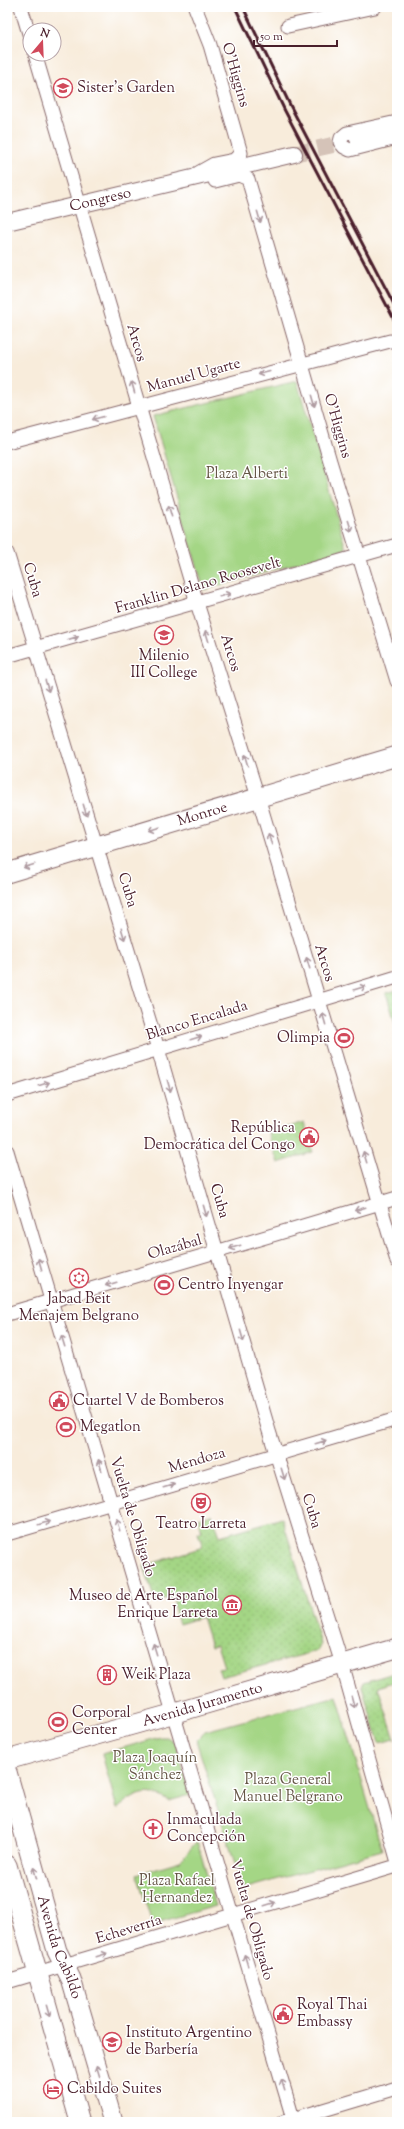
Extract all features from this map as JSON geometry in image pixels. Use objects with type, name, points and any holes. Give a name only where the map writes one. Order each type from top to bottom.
[{"type":"main road","name":"Monroe","points":[[7,873],[397,756]]},
{"type":"main road","name":"Avenida Juramento","points":[[7,1760],[397,1648]]},
{"type":"main road","name":"Avenida Cabildo","points":[[7,1772],[57,1951],[71,1979],[113,2122]]},
{"type":"main road","name":"Avenida Cabildo","points":[[7,1865],[80,2122]]},
{"type":"street","points":[[21,7],[26,22]]},
{"type":"street","name":"O'Higgins","points":[[195,7],[210,45],[241,153]]},
{"type":"street","points":[[288,26],[375,7]]},
{"type":"street","name":"Arcos","points":[[37,62],[197,603],[258,797],[397,1261]]},
{"type":"street","points":[[397,122],[346,133],[340,142],[344,147],[350,150],[397,138]]},
{"type":"street","points":[[358,139],[397,130]]},
{"type":"street","name":"Congreso","points":[[194,176],[214,164],[234,160],[241,153]]},
{"type":"street","name":"Congreso","points":[[7,222],[194,176],[294,154]]},
{"type":"street","name":"Congreso","points":[[194,176],[215,181],[239,175],[248,179]]},
{"type":"street","name":"O'Higgins","points":[[248,179],[397,681]]},
{"type":"street","name":"Manuel Ugarte","points":[[7,442],[390,341]]},
{"type":"street","name":"Franklin Delano Roosevelt","points":[[7,656],[397,545]]},
{"type":"street","name":"Cuba","points":[[7,553],[158,1049],[277,1455],[342,1664],[397,1859]]},
{"type":"street","name":"Blanco Encalada","points":[[7,1095],[397,977]]},
{"type":"street","name":"Vuelta de Obligado","points":[[7,1151],[175,1713],[290,2121]]},
{"type":"street","name":"Olazábal","points":[[7,1314],[397,1198]]},
{"type":"street","name":"Mendoza","points":[[7,1534],[111,1502],[397,1419]]},
{"type":"street","name":"Echeverría","points":[[7,1982],[397,1866]]},
{"type":"street","points":[[290,2121],[397,2088]]},
{"type":"green space","name":"Plaza Alberti","points":[[297,381],[346,549],[204,590],[153,416]]},
{"type":"green space","points":[[397,990],[397,1029],[386,993]]},
{"type":"green space","points":[[304,1122],[313,1152],[278,1163],[268,1133]]},
{"type":"green space","points":[[212,1514],[220,1536],[282,1518],[321,1644],[317,1651],[221,1677],[218,1668],[224,1667],[217,1645],[211,1646],[202,1617],[179,1624],[173,1604],[175,1603],[174,1597],[155,1602],[144,1566],[203,1547],[198,1533],[202,1532],[198,1518]]},
{"type":"green space","points":[[397,1672],[397,1681],[378,1687],[395,1739],[379,1743],[362,1687],[364,1682]]},
{"type":"green space","name":"Plaza General Manuel Belgrano","points":[[337,1696],[382,1850],[243,1889],[196,1740],[205,1731]]},
{"type":"green space","name":"Plaza Joaquín Sánchez","points":[[160,1737],[167,1737],[176,1743],[190,1795],[169,1801],[154,1794],[142,1794],[130,1799],[117,1809],[102,1754]]},
{"type":"green space","name":"Plaza Rafael Hernandez","points":[[197,1841],[216,1906],[152,1924],[137,1874],[180,1861]]},
{"type":"tunnel","points":[[294,154],[358,139]]},
{"type":"railway","points":[[235,7],[285,111],[397,325]]},
{"type":"railway","points":[[243,7],[291,107],[397,310]]},
{"type":"place","name":"Sister's Garden","points":[[63,88]]},
{"type":"place","name":"Milenio III College","points":[[164,635]]},
{"type":"place","name":"Olimpia","points":[[344,1038]]},
{"type":"place","name":"República Democrática del Congo","points":[[309,1137]]},
{"type":"place","name":"Jabad Beit Menajem Belgrano","points":[[79,1278]]},
{"type":"place","name":"Centro Inyengar","points":[[164,1285]]},
{"type":"place","name":"Cuartel V de Bomberos","points":[[59,1401]]},
{"type":"place","name":"Megatlon","points":[[66,1427]]},
{"type":"place","name":"Teatro Larreta","points":[[201,1503]]},
{"type":"place","name":"Museo de Arte Español Enrique Larreta","points":[[232,1605]]},
{"type":"place","name":"Weik Plaza","points":[[107,1675]]},
{"type":"place","name":"Corporal Center","points":[[58,1722]]},
{"type":"place","name":"Inmaculada Concepción","points":[[153,1829]]},
{"type":"place","name":"Royal Thai Embassy","points":[[283,2014]]},
{"type":"place","name":"Instituto Argentino de Barbería","points":[[112,2042]]},
{"type":"place","name":"Cabildo Suites","points":[[53,2089]]}]
